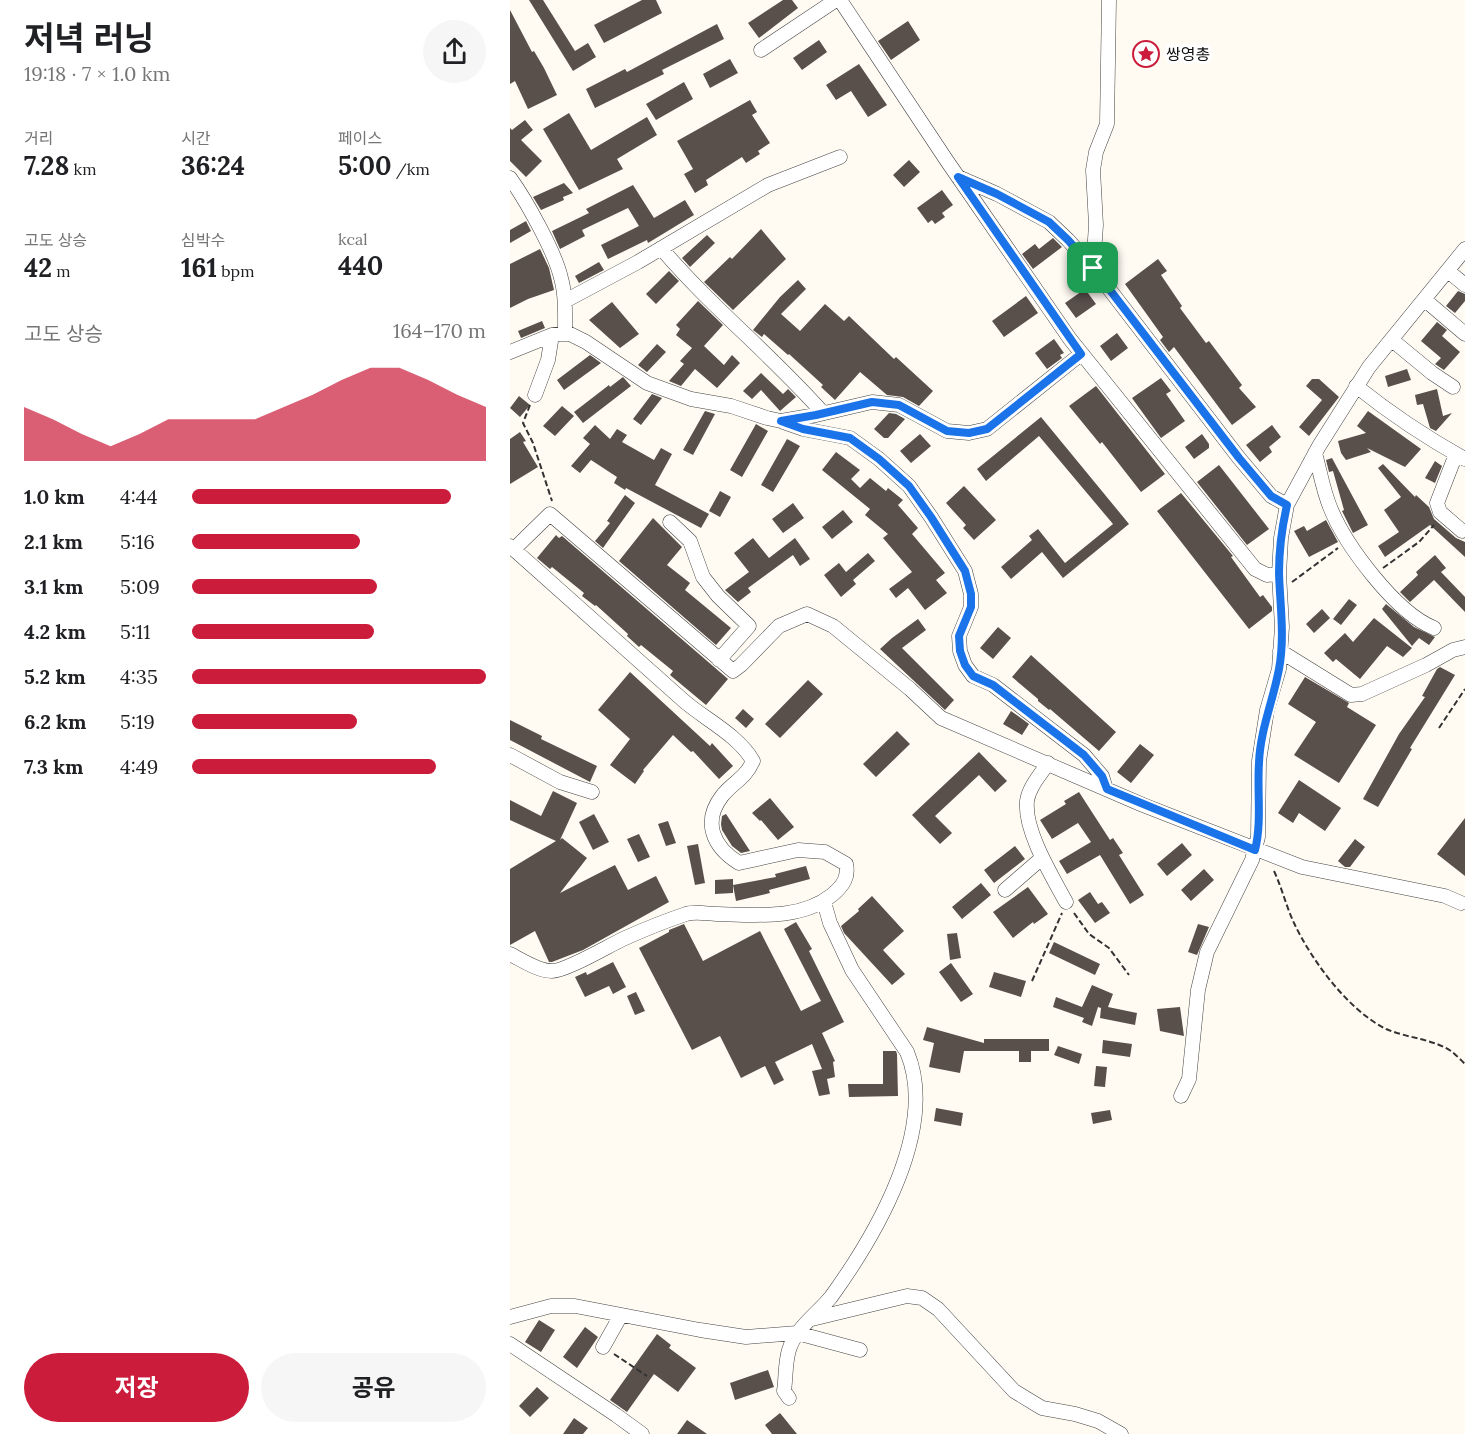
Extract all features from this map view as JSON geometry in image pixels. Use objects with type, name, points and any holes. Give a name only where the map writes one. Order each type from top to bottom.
[{"type":"street","points":[[761,50],[838,0],[1081,354],[1255,569],[1267,575],[1279,574]]},
{"type":"street","points":[[1093,268],[1096,225],[1093,170],[1096,152],[1107,124],[1109,0]]},
{"type":"street","points":[[565,301],[768,185],[840,157]]},
{"type":"street","points":[[958,177],[997,194],[1049,222],[1068,240],[1093,268],[1239,458],[1271,496],[1287,505]]},
{"type":"street","points":[[510,178],[546,240],[561,276],[565,301],[559,334],[535,395]]},
{"type":"street","points":[[661,248],[685,276],[823,413]]},
{"type":"street","points":[[1260,852],[1258,837],[1259,761],[1267,710],[1279,669],[1282,627],[1279,574],[1281,538],[1287,505],[1315,453],[1369,367],[1465,249]]},
{"type":"street","points":[[1448,271],[1465,285]]},
{"type":"street","points":[[1425,300],[1465,334]]},
{"type":"street","points":[[510,352],[559,334],[568,333],[586,342],[647,383],[691,399],[731,406],[803,429],[850,438],[879,459],[909,486],[965,571],[971,594],[971,607],[959,636],[960,651],[965,665],[973,676],[993,685],[1084,755],[1102,776],[1107,789]]},
{"type":"street","points":[[1392,340],[1453,387]]},
{"type":"street","points":[[781,421],[872,402],[899,405],[947,431],[969,433],[987,429],[1081,354]]},
{"type":"street","points":[[1356,386],[1387,411],[1461,457],[1437,503],[1440,512],[1462,531]]},
{"type":"street","points":[[1315,453],[1329,505],[1347,541],[1400,606],[1422,623],[1434,628]]},
{"type":"street","points":[[510,954],[553,971],[623,939],[690,913],[772,915],[793,913],[824,902],[836,892],[848,873],[846,864],[825,852],[798,850],[739,863],[730,858],[720,846],[713,834],[711,816],[723,795],[749,771],[753,760],[735,741],[687,703],[512,547],[550,514],[733,671],[779,626],[807,614],[833,626],[910,689],[941,718],[1107,789],[1302,867],[1445,896],[1461,903]]},
{"type":"street","points":[[670,522],[690,541],[704,577],[718,596],[750,626],[719,660]]},
{"type":"street","points":[[1280,651],[1351,695],[1362,694],[1453,650],[1465,647]]},
{"type":"street","points":[[510,755],[561,782],[592,792]]},
{"type":"street","points":[[1047,764],[1032,785],[1027,801],[1034,838],[1066,902]]},
{"type":"street","points":[[1181,1096],[1189,1079],[1198,990],[1207,952],[1252,860],[1260,852]]},
{"type":"street","points":[[1005,890],[1042,858]]},
{"type":"street","points":[[789,1398],[784,1391],[789,1351],[797,1334],[836,1288],[870,1236],[902,1167],[915,1118],[916,1095],[911,1062],[852,970],[833,931],[824,902]]},
{"type":"street","points":[[812,1319],[907,1296],[922,1298],[938,1309],[1014,1392],[1042,1408],[1098,1421],[1121,1434]]},
{"type":"street","points":[[510,1317],[552,1306],[575,1306],[746,1337],[797,1334],[860,1350]]},
{"type":"street","points":[[603,1347],[621,1315]]},
{"type":"street","points":[[510,1344],[642,1434]]},
{"type":"path","points":[[535,395],[523,423],[533,443],[554,505],[550,514]]},
{"type":"path","points":[[1374,575],[1419,542],[1443,514]]},
{"type":"path","points":[[1281,589],[1347,541]]},
{"type":"path","points":[[1439,728],[1465,689]]},
{"type":"path","points":[[1260,852],[1276,874],[1295,924],[1322,969],[1354,1006],[1387,1029],[1438,1045],[1451,1051],[1465,1064]]},
{"type":"path","points":[[1066,902],[1089,934],[1109,948],[1129,975]]},
{"type":"path","points":[[1032,981],[1066,902]]},
{"type":"path","points":[[603,1347],[647,1376]]},
{"type":"building","points":[[529,0],[543,0],[575,51],[588,43],[596,57],[573,71]]},
{"type":"building","points":[[642,0],[656,0],[662,13],[604,43],[594,25]]},
{"type":"building","points":[[783,0],[792,0],[798,8],[759,38],[748,23]]},
{"type":"building","points":[[510,10],[557,95],[528,109],[515,81],[510,84]]},
{"type":"building","points":[[908,21],[920,40],[891,60],[878,41]]},
{"type":"building","points":[[717,24],[724,39],[662,70],[664,74],[595,108],[586,89],[625,69],[627,72]]},
{"type":"building","points":[[819,40],[827,52],[802,70],[793,58]]},
{"type":"building","points":[[730,59],[738,73],[710,88],[703,74]]},
{"type":"building","points":[[859,64],[887,105],[868,117],[851,91],[836,100],[826,85]]},
{"type":"building","points":[[684,82],[693,99],[656,120],[646,104]]},
{"type":"building","points":[[750,100],[757,112],[752,115],[770,143],[758,151],[760,154],[746,163],[742,157],[706,180],[708,185],[695,193],[684,174],[693,169],[677,141]]},
{"type":"building","points":[[569,113],[591,150],[647,117],[657,135],[617,159],[623,169],[579,190],[543,129]]},
{"type":"building","points":[[525,120],[533,130],[521,140],[542,161],[526,177],[510,161],[510,128],[512,130]]},
{"type":"building","points":[[909,160],[920,172],[904,187],[893,175]]},
{"type":"building","points":[[564,183],[573,193],[563,197],[564,200],[541,210],[533,197]]},
{"type":"building","points":[[633,185],[654,218],[685,200],[694,215],[648,243],[647,240],[608,259],[601,245],[639,226],[628,208],[582,230],[585,236],[560,249],[552,231],[589,213],[586,209]]},
{"type":"building","points":[[942,190],[953,205],[942,213],[945,217],[935,224],[932,220],[928,223],[917,208]]},
{"type":"building","points":[[526,221],[531,231],[510,243],[510,230]]},
{"type":"building","points":[[761,229],[786,259],[733,310],[704,282],[730,257],[732,259]]},
{"type":"building","points":[[707,235],[715,243],[690,267],[682,258]]},
{"type":"building","points":[[1053,238],[1062,247],[1033,269],[1022,254],[1035,244],[1039,249]]},
{"type":"building","points":[[540,249],[549,268],[554,290],[510,308],[510,264]]},
{"type":"building","points":[[1158,259],[1167,271],[1161,275],[1182,306],[1180,308],[1206,343],[1209,341],[1242,385],[1239,388],[1256,407],[1232,425],[1174,347],[1169,352],[1160,340],[1163,337],[1125,284]]},
{"type":"building","points":[[599,262],[604,270],[579,283],[575,276]]},
{"type":"building","points":[[669,271],[679,281],[656,304],[646,294]]},
{"type":"building","points":[[798,280],[806,289],[781,314],[800,331],[825,304],[844,321],[849,316],[894,359],[896,357],[933,391],[919,406],[903,397],[887,395],[860,372],[835,400],[821,387],[823,385],[789,354],[764,334],[762,337],[753,330],[780,297]]},
{"type":"building","points":[[1085,289],[1096,304],[1076,318],[1065,303]]},
{"type":"building","points":[[1458,291],[1465,294],[1465,301],[1455,313],[1446,306]]},
{"type":"building","points":[[1026,296],[1038,313],[1004,337],[992,321]]},
{"type":"building","points":[[698,301],[723,325],[704,346],[724,365],[732,355],[740,363],[717,388],[695,369],[681,386],[669,381],[684,364],[680,361],[692,348],[676,335],[680,329],[676,325]]},
{"type":"building","points":[[612,302],[639,334],[620,348],[589,320]]},
{"type":"building","points":[[542,321],[545,328],[521,338],[518,331]]},
{"type":"building","points":[[1437,322],[1447,330],[1442,336],[1460,352],[1444,370],[1435,364],[1441,358],[1421,341]]},
{"type":"building","points":[[1117,333],[1128,348],[1111,361],[1100,346]]},
{"type":"building","points":[[1054,339],[1064,353],[1060,355],[1062,358],[1047,369],[1035,353]]},
{"type":"building","points":[[657,344],[666,352],[647,372],[638,365]]},
{"type":"building","points":[[590,355],[601,363],[564,390],[557,380]]},
{"type":"building","points":[[1407,369],[1411,380],[1388,387],[1385,376]]},
{"type":"building","points":[[761,373],[783,394],[788,389],[796,397],[780,411],[761,390],[752,399],[743,391]]},
{"type":"building","points":[[623,377],[631,386],[583,423],[574,412]]},
{"type":"building","points":[[1161,378],[1171,391],[1166,394],[1185,421],[1161,438],[1132,398]]},
{"type":"building","points":[[1312,379],[1319,379],[1339,397],[1309,436],[1299,427],[1322,400],[1306,386]]},
{"type":"building","points":[[1096,386],[1165,474],[1141,492],[1102,442],[1100,444],[1069,406]]},
{"type":"building","points":[[1437,389],[1443,416],[1452,413],[1436,431],[1430,428],[1423,404],[1417,405],[1415,395]]},
{"type":"building","points":[[652,394],[662,398],[641,425],[633,419]]},
{"type":"building","points":[[519,396],[530,405],[520,417],[510,408]]},
{"type":"building","points":[[562,406],[574,416],[555,436],[543,426]]},
{"type":"building","points":[[705,411],[715,414],[693,455],[683,450]]},
{"type":"building","points":[[1368,411],[1421,449],[1405,467],[1367,448],[1371,452],[1346,460],[1341,453],[1338,441],[1366,433],[1357,426]]},
{"type":"building","points":[[889,413],[905,419],[888,438],[884,438],[874,429]]},
{"type":"building","points":[[1041,417],[1129,524],[1063,578],[1042,552],[1011,579],[1001,567],[1032,540],[1029,536],[1038,529],[1065,563],[1113,524],[1039,436],[986,481],[977,469]]},
{"type":"building","points":[[756,424],[768,431],[742,477],[730,470]]},
{"type":"building","points":[[595,425],[610,439],[617,429],[627,435],[622,442],[654,460],[661,448],[672,454],[655,485],[709,514],[701,528],[626,488],[625,490],[614,483],[617,477],[591,460],[580,473],[571,466],[590,444],[583,438]]},
{"type":"building","points":[[1272,425],[1281,437],[1269,447],[1272,452],[1260,462],[1246,445]]},
{"type":"building","points":[[520,432],[526,441],[523,442],[538,467],[510,484],[510,439]]},
{"type":"building","points":[[920,434],[931,446],[911,463],[900,451]]},
{"type":"building","points":[[1202,434],[1209,448],[1194,459],[1185,447]]},
{"type":"building","points":[[787,439],[800,446],[773,492],[761,485]]},
{"type":"building","points":[[836,452],[860,470],[851,479],[860,488],[870,478],[886,491],[888,488],[903,500],[898,505],[918,528],[912,534],[945,573],[936,580],[947,593],[925,610],[908,588],[896,598],[889,589],[912,572],[883,538],[888,534],[865,515],[870,509],[822,470]]},
{"type":"building","points":[[1332,458],[1368,525],[1353,533],[1342,511],[1344,510],[1333,471],[1329,472],[1326,460]]},
{"type":"building","points":[[1435,461],[1442,466],[1435,483],[1425,478]]},
{"type":"building","points":[[1383,464],[1415,497],[1416,495],[1429,507],[1434,519],[1456,538],[1465,542],[1465,557],[1430,525],[1385,557],[1378,546],[1399,532],[1384,510],[1401,497],[1378,468]]},
{"type":"building","points":[[1219,465],[1269,529],[1247,545],[1197,482]]},
{"type":"building","points":[[964,486],[996,520],[974,540],[963,528],[966,525],[946,503]]},
{"type":"building","points":[[720,491],[731,497],[720,517],[709,511]]},
{"type":"building","points":[[1181,493],[1233,556],[1231,557],[1260,597],[1263,595],[1272,607],[1272,611],[1249,629],[1157,511]]},
{"type":"building","points":[[625,495],[635,503],[603,548],[595,541],[610,523],[607,521]]},
{"type":"building","points":[[793,503],[804,518],[783,533],[772,519]]},
{"type":"building","points":[[843,510],[853,522],[832,539],[822,527]]},
{"type":"building","points":[[653,518],[682,547],[667,565],[690,583],[685,590],[731,628],[716,645],[619,561]]},
{"type":"building","points":[[1326,520],[1338,542],[1309,557],[1294,531],[1304,526],[1307,531]]},
{"type":"building","points":[[556,535],[559,538],[562,536],[728,679],[706,705],[670,675],[673,671],[641,645],[639,647],[596,605],[582,596],[584,593],[537,558]]},
{"type":"building","points":[[753,538],[769,558],[795,538],[810,559],[800,566],[793,555],[748,588],[751,592],[738,602],[725,590],[749,572],[734,553]]},
{"type":"building","points":[[868,553],[875,561],[853,580],[856,584],[841,597],[824,575],[839,563],[846,572]]},
{"type":"building","points":[[1435,555],[1446,568],[1441,572],[1465,597],[1465,612],[1434,580],[1410,602],[1400,592],[1418,575],[1416,572]]},
{"type":"building","points":[[1349,599],[1357,605],[1341,625],[1333,619]]},
{"type":"building","points":[[1386,604],[1414,627],[1435,637],[1429,645],[1419,638],[1412,646],[1382,609]]},
{"type":"building","points":[[1322,609],[1330,618],[1314,633],[1306,624]]},
{"type":"building","points":[[1374,618],[1412,648],[1403,657],[1387,646],[1360,679],[1336,659],[1333,662],[1324,653],[1345,633],[1353,642]]},
{"type":"building","points":[[918,619],[926,630],[902,648],[954,700],[945,710],[880,649]]},
{"type":"building","points":[[998,627],[1011,638],[993,659],[980,648]]},
{"type":"building","points":[[1031,655],[1116,732],[1099,751],[1012,677]]},
{"type":"building","points":[[1440,667],[1455,675],[1410,748],[1412,749],[1378,807],[1363,799],[1399,734],[1425,697],[1422,696]]},
{"type":"building","points":[[630,672],[710,746],[712,743],[733,766],[719,779],[693,751],[691,752],[673,735],[643,770],[635,784],[610,765],[630,739],[598,710]]},
{"type":"building","points":[[1305,677],[1349,703],[1347,707],[1376,725],[1339,783],[1294,755],[1316,722],[1288,704]]},
{"type":"building","points":[[808,680],[823,694],[780,738],[765,724]]},
{"type":"building","points":[[743,709],[754,719],[746,728],[735,718]]},
{"type":"building","points":[[1011,711],[1029,724],[1022,735],[1003,724]]},
{"type":"building","points":[[510,720],[542,736],[541,739],[597,766],[590,782],[510,740]]},
{"type":"building","points":[[897,731],[910,744],[876,777],[863,764]]},
{"type":"building","points":[[1140,744],[1154,755],[1131,783],[1117,772]]},
{"type":"building","points":[[979,752],[1007,781],[995,792],[979,775],[935,816],[952,833],[940,844],[912,815]]},
{"type":"building","points":[[1299,780],[1341,808],[1325,831],[1299,813],[1293,823],[1278,813]]},
{"type":"building","points":[[553,791],[577,803],[560,840],[562,838],[587,858],[560,893],[615,865],[628,890],[656,876],[669,902],[583,950],[549,962],[535,931],[510,945],[510,869],[556,841],[510,820],[510,800],[541,816]]},
{"type":"building","points":[[1079,792],[1110,840],[1113,838],[1123,853],[1119,855],[1144,895],[1130,904],[1100,855],[1067,874],[1059,861],[1091,842],[1078,823],[1052,839],[1040,820],[1066,804],[1064,801]]},
{"type":"building","points":[[770,798],[794,827],[778,840],[752,813]]},
{"type":"building","points":[[594,814],[609,842],[593,850],[579,822]]},
{"type":"building","points":[[726,814],[750,851],[741,853],[732,846],[722,830],[722,816]]},
{"type":"building","points":[[1465,818],[1465,876],[1437,854]]},
{"type":"building","points":[[668,821],[676,843],[666,846],[658,824]]},
{"type":"building","points":[[639,834],[650,857],[638,862],[627,839]]},
{"type":"building","points":[[1355,839],[1365,847],[1350,867],[1345,867],[1338,861]]},
{"type":"building","points":[[1182,843],[1192,855],[1167,876],[1157,864]]},
{"type":"building","points":[[698,844],[705,883],[695,885],[687,846]]},
{"type":"building","points":[[1015,846],[1025,859],[994,883],[984,870]]},
{"type":"building","points":[[806,866],[810,879],[769,890],[770,893],[736,901],[733,885],[776,877],[775,874]]},
{"type":"building","points":[[1204,869],[1214,880],[1191,901],[1181,890]]},
{"type":"building","points":[[733,879],[733,893],[715,894],[715,880]]},
{"type":"building","points":[[981,883],[991,895],[962,919],[952,907]]},
{"type":"building","points":[[1028,887],[1048,914],[1034,924],[1033,922],[1013,938],[993,912]]},
{"type":"building","points":[[1090,892],[1098,904],[1102,902],[1110,913],[1095,923],[1078,900]]},
{"type":"building","points":[[872,896],[904,931],[883,950],[905,974],[892,985],[844,933],[841,926]]},
{"type":"building","points":[[796,922],[812,949],[809,951],[844,1022],[822,1033],[835,1061],[833,1062],[835,1077],[827,1079],[830,1094],[819,1096],[812,1071],[822,1069],[812,1044],[775,1062],[784,1080],[774,1085],[765,1066],[741,1078],[720,1036],[692,1050],[639,948],[684,924],[703,961],[760,931],[801,1011],[821,1001],[784,929]]},
{"type":"building","points":[[1198,924],[1209,927],[1197,955],[1188,952]]},
{"type":"building","points":[[957,933],[961,958],[950,960],[947,934]]},
{"type":"building","points":[[1054,942],[1100,964],[1095,975],[1049,953]]},
{"type":"building","points":[[613,962],[626,987],[613,994],[609,986],[585,997],[575,977],[586,972],[587,975]]},
{"type":"building","points":[[951,963],[973,994],[961,1002],[939,972]]},
{"type":"building","points":[[994,972],[1026,981],[1021,997],[989,987]]},
{"type":"building","points":[[1092,985],[1113,994],[1108,1007],[1137,1013],[1135,1025],[1100,1018],[1101,1008],[1098,1007],[1092,1026],[1082,1022],[1084,1018],[1053,1007],[1056,997],[1082,1007]]},
{"type":"building","points":[[636,992],[645,1011],[635,1015],[627,996]]},
{"type":"building","points":[[1180,1007],[1184,1036],[1160,1031],[1157,1009]]},
{"type":"building","points":[[927,1027],[984,1043],[984,1039],[1049,1039],[1049,1051],[1031,1051],[1031,1062],[1019,1062],[1019,1051],[964,1051],[960,1073],[929,1067],[934,1043],[923,1040]]},
{"type":"building","points":[[1103,1040],[1132,1044],[1130,1057],[1102,1053]]},
{"type":"building","points":[[1058,1046],[1082,1054],[1079,1064],[1054,1055]]},
{"type":"building","points":[[883,1051],[896,1051],[897,1054],[898,1096],[849,1097],[848,1084],[883,1084]]},
{"type":"building","points":[[1096,1066],[1107,1067],[1105,1087],[1094,1086]]},
{"type":"building","points":[[936,1108],[963,1113],[961,1126],[934,1121]]},
{"type":"building","points":[[1110,1110],[1112,1120],[1093,1124],[1091,1113]]},
{"type":"building","points":[[539,1320],[555,1330],[541,1352],[525,1342]]},
{"type":"building","points":[[585,1327],[598,1337],[577,1368],[563,1357]]},
{"type":"building","points":[[657,1334],[671,1345],[669,1348],[696,1368],[678,1392],[654,1374],[627,1412],[610,1400]]},
{"type":"building","points":[[768,1370],[774,1387],[735,1400],[730,1383]]},
{"type":"building","points":[[537,1387],[549,1398],[530,1417],[519,1406]]},
{"type":"building","points":[[780,1413],[797,1434],[772,1434],[765,1425]]},
{"type":"building","points":[[574,1418],[588,1428],[583,1434],[563,1434]]},
{"type":"building","points":[[687,1420],[707,1434],[677,1434]]},
{"type":"place","name":"쌍영총","points":[[1146,54]]},
{"type":"route","points":[[958,177],[997,194],[1049,222],[1093,268],[1239,458],[1271,496],[1287,505],[1281,538],[1279,574],[1282,627],[1279,669],[1267,710],[1259,761],[1258,837],[1255,850],[1107,789],[1102,776],[1084,755],[993,685],[973,676],[965,665],[960,651],[959,636],[971,607],[971,594],[965,571],[909,486],[879,459],[850,438],[803,429],[781,421],[872,402],[899,405],[947,431],[969,433],[987,429],[1010,413],[1081,354],[958,177]]}]
